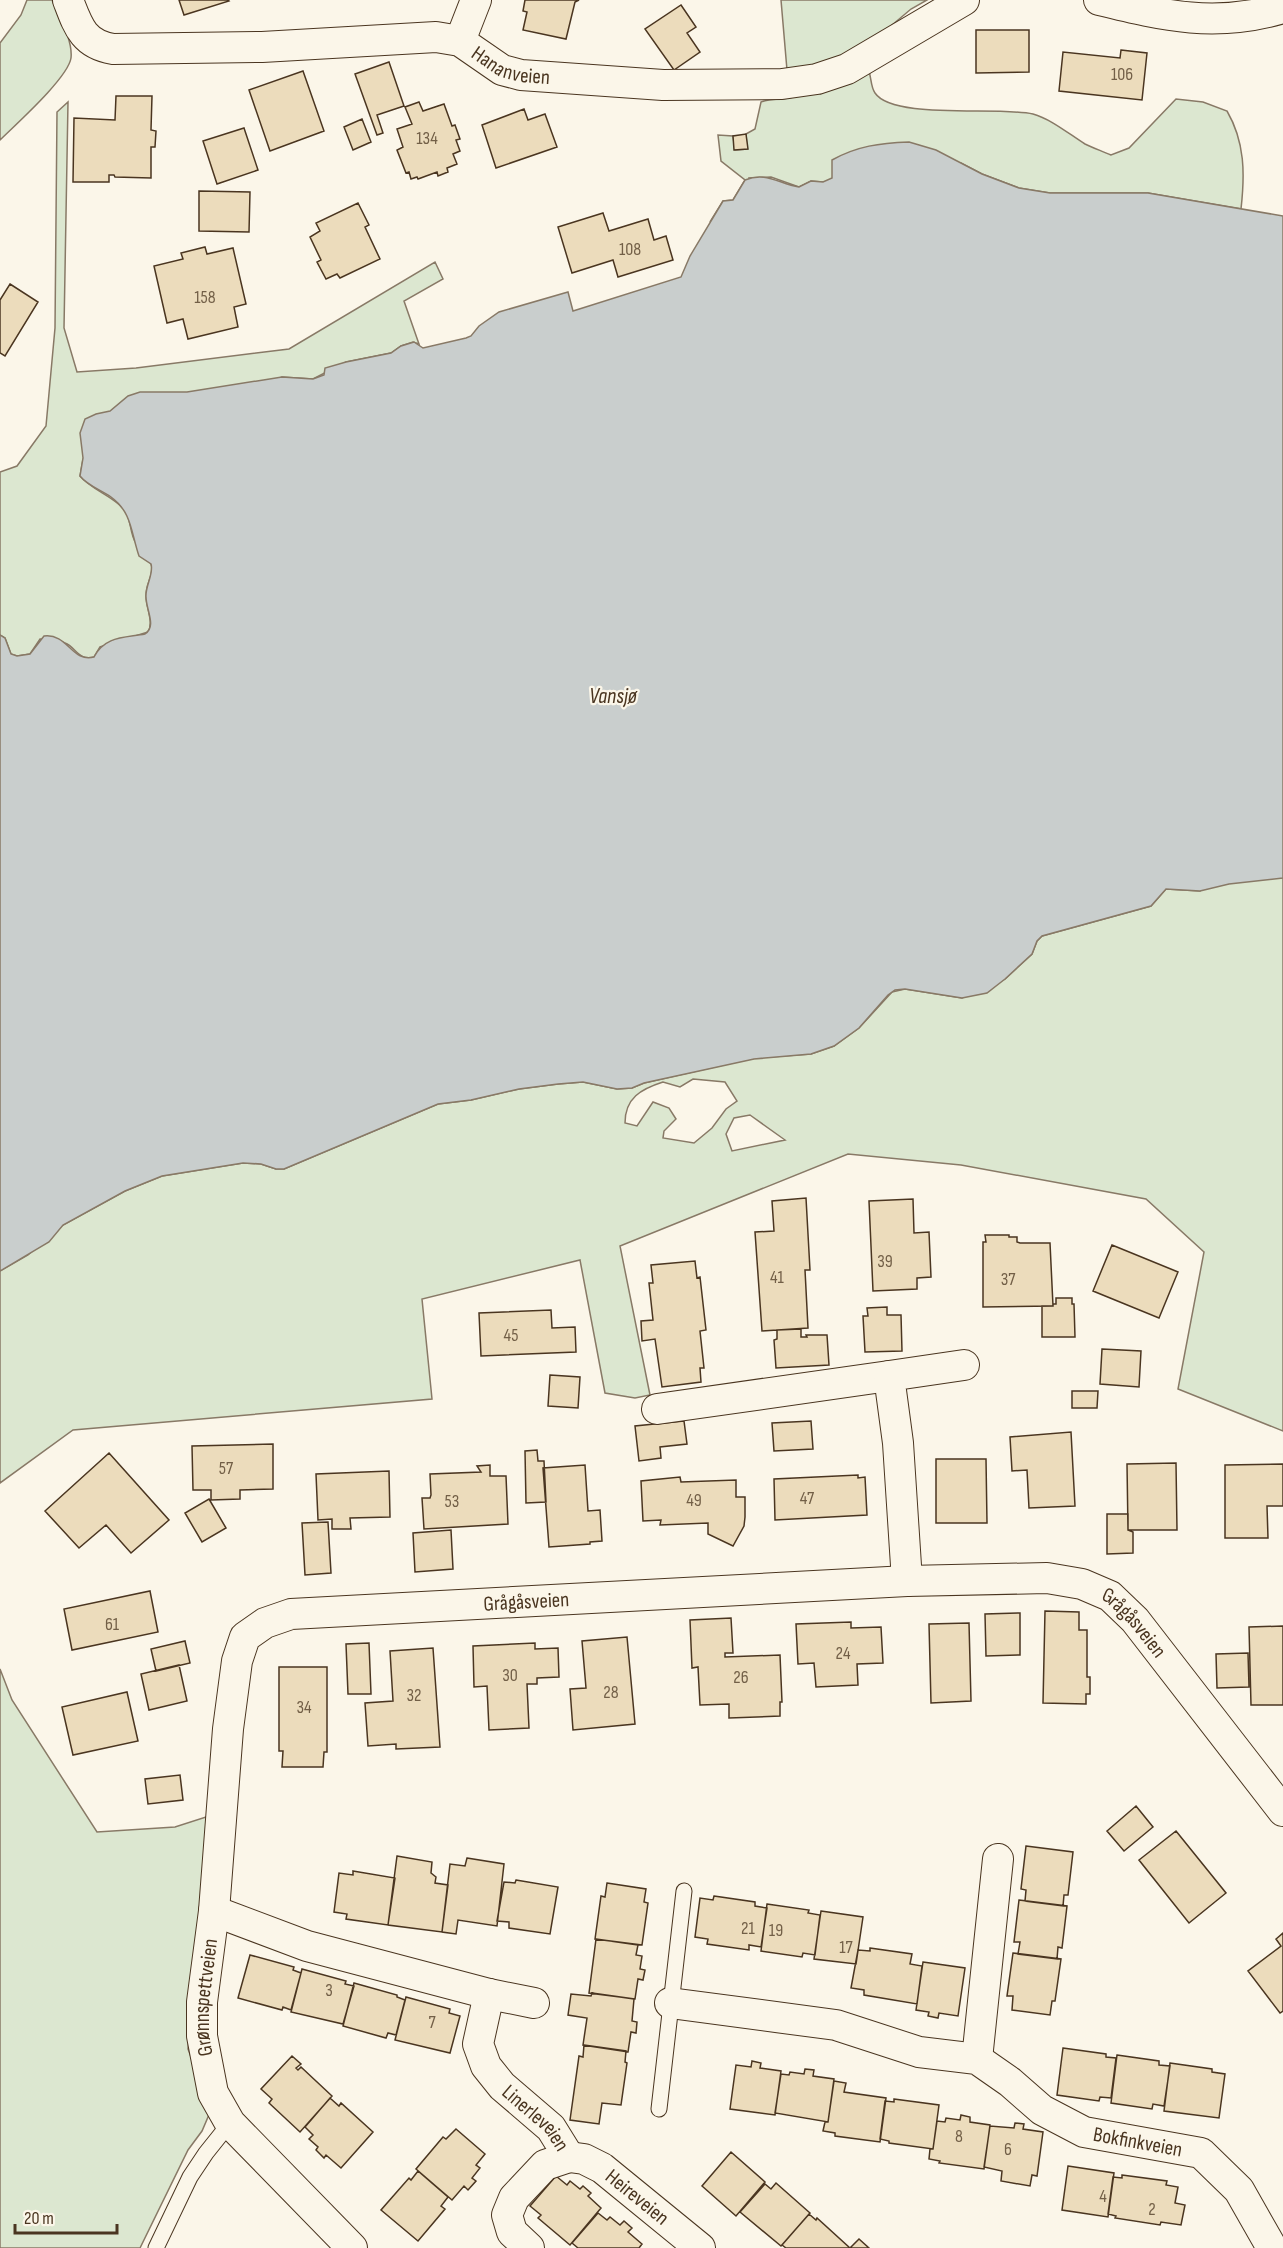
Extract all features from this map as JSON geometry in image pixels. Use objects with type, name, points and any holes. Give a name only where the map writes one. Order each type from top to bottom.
[{"type":"street","name":"Hananveien","points":[[68,0],[87,38],[99,46],[113,49],[262,47],[436,37],[460,41],[502,70],[530,76],[663,85],[782,84],[817,79],[847,69],[964,0]]},
{"type":"street","points":[[460,41],[476,0]]},
{"type":"street","points":[[1099,0],[1170,17],[1203,19],[1237,18],[1283,8]]},
{"type":"street","points":[[657,1409],[964,1365]]},
{"type":"street","points":[[889,1376],[898,1443],[907,1581]]},
{"type":"street","name":"Grågåsveien","points":[[228,1729],[237,1660],[245,1637],[265,1623],[291,1614],[907,1581],[1047,1578],[1082,1584],[1110,1596],[1135,1620],[1283,1810]]},
{"type":"street","name":"Grønnspettveien","points":[[228,1729],[213,1911],[202,2002],[202,2036],[213,2093],[231,2123],[352,2248]]},
{"type":"street","points":[[977,2059],[998,1859]]},
{"type":"street","points":[[213,1911],[307,1946],[489,1994],[534,2003]]},
{"type":"street","name":"Linerleveien","points":[[489,1994],[478,2044],[486,2066],[502,2086],[550,2128],[569,2157],[545,2165],[514,2198],[507,2215],[512,2232],[529,2248]]},
{"type":"street","name":"Bokfinkveien","points":[[670,2003],[836,2025],[918,2052],[977,2059],[1010,2082],[1042,2110],[1084,2132],[1201,2153],[1239,2190],[1272,2248]]},
{"type":"street","name":"Heireveien","points":[[569,2157],[584,2158],[603,2168],[700,2248]]},
{"type":"lane","points":[[659,2109],[684,1891]]},
{"type":"lane","points":[[156,2248],[190,2177],[206,2152],[231,2123]]},
{"type":"green space","points":[[27,0],[52,0],[68,36],[71,58],[68,67],[51,89],[0,140],[0,43],[21,15]]},
{"type":"green space","points":[[781,0],[927,0],[911,9],[860,52],[827,64],[787,70]]},
{"type":"green space","points":[[869,71],[875,93],[886,101],[902,107],[1033,114],[1053,123],[1085,144],[1111,155],[1129,148],[1176,99],[1203,102],[1227,111],[1237,134],[1243,171],[1241,209],[1148,193],[1050,193],[1019,188],[961,163],[823,182],[811,181],[799,187],[771,177],[749,178],[752,189],[710,222],[723,201],[733,200],[745,180],[721,161],[718,135],[733,136],[735,150],[747,149],[746,134],[755,129],[761,102],[803,94]]},
{"type":"green space","points":[[68,102],[64,328],[77,372],[136,368],[289,349],[435,262],[443,279],[404,301],[419,344],[413,342],[391,353],[346,362],[313,379],[282,377],[83,459],[80,476],[124,509],[134,539],[152,567],[146,596],[150,619],[148,632],[100,647],[94,657],[89,658],[62,642],[40,639],[30,654],[17,656],[11,654],[5,638],[0,635],[0,472],[17,466],[46,426],[55,328],[57,112]]},
{"type":"green space","points":[[1283,798],[1283,1431],[1178,1389],[1204,1252],[1146,1199],[961,1165],[848,1154],[620,1246],[650,1395],[635,1398],[605,1393],[580,1260],[422,1299],[432,1399],[73,1430],[0,1483],[0,1271],[28,1255],[63,1225],[125,1191],[162,1176],[243,1163],[284,1169],[438,1104],[558,1084],[583,1082],[617,1089],[632,1088],[644,1083],[754,1058],[811,1054],[834,1046],[859,1028],[892,992],[905,989],[962,998],[1005,979],[1032,954],[1037,941],[1042,936],[1151,906],[1166,889],[1200,891]],"holes":[[[693,1079],[725,1082],[737,1101],[726,1109],[712,1128],[694,1143],[663,1138],[664,1131],[676,1119],[669,1108],[653,1102],[637,1126],[625,1123],[628,1107],[641,1091],[663,1082],[680,1087]],[[750,1115],[785,1140],[732,1151],[726,1134],[734,1118]]]},
{"type":"green space","points":[[0,1669],[12,1700],[97,1832],[175,1827],[209,1816],[188,2049],[211,2110],[202,2131],[188,2150],[140,2248],[0,2248]]},
{"type":"water","name":"Vansjø","points":[[909,142],[936,150],[982,174],[1019,188],[1050,193],[1148,193],[1283,216],[1283,878],[1229,884],[1200,891],[1166,889],[1151,906],[1042,936],[1037,941],[1032,954],[987,993],[962,998],[905,989],[895,990],[859,1028],[834,1046],[811,1054],[754,1059],[644,1083],[632,1088],[617,1089],[583,1082],[558,1084],[438,1104],[284,1169],[243,1163],[162,1176],[125,1191],[63,1225],[49,1242],[0,1271],[0,635],[5,638],[11,654],[17,656],[30,654],[44,636],[52,636],[65,643],[80,656],[87,658],[94,657],[98,650],[109,642],[123,637],[145,634],[151,622],[146,593],[151,564],[139,556],[123,509],[111,497],[80,476],[83,458],[80,433],[85,419],[110,411],[128,396],[140,392],[187,392],[282,377],[313,379],[324,375],[325,368],[391,353],[401,346],[414,342],[423,348],[466,338],[499,312],[568,292],[573,311],[681,277],[690,256],[723,201],[733,200],[745,180],[766,177],[799,187],[811,181],[823,182],[832,178],[832,160],[841,155],[869,146]]},
{"type":"building","points":[[179,0],[228,0],[229,1],[184,15]]},
{"type":"building","points":[[525,0],[579,0],[575,2],[566,39],[523,30],[527,12],[523,11]]},
{"type":"building","points":[[681,5],[696,27],[687,33],[700,52],[674,70],[645,29]]},
{"type":"building","points":[[976,30],[1029,30],[1029,72],[976,73]]},
{"type":"building","points":[[1121,50],[1147,53],[1142,100],[1059,91],[1063,52],[1120,58]]},
{"type":"building","points":[[389,62],[404,106],[377,115],[383,133],[377,135],[355,74]]},
{"type":"building","points":[[303,71],[324,131],[270,151],[249,90]]},
{"type":"building","points":[[116,96],[152,96],[151,130],[156,131],[155,147],[151,147],[151,178],[109,175],[109,182],[73,182],[74,118],[115,120]]},
{"type":"building","points":[[419,102],[423,111],[444,104],[452,126],[455,125],[460,139],[456,140],[460,151],[453,154],[457,164],[447,168],[448,172],[438,176],[437,172],[418,179],[417,177],[411,179],[409,172],[406,173],[397,150],[403,147],[397,129],[412,124],[405,107]]},
{"type":"building","points":[[524,109],[528,120],[545,114],[557,147],[496,168],[482,125]]},
{"type":"building","points":[[362,119],[371,142],[353,150],[344,127]]},
{"type":"building","points":[[244,128],[258,170],[217,184],[203,141]]},
{"type":"building","points":[[746,134],[748,149],[734,150],[733,136]]},
{"type":"building","points":[[199,191],[250,192],[249,232],[199,231]]},
{"type":"building","points":[[358,203],[369,225],[365,227],[380,259],[340,278],[337,274],[326,279],[317,262],[321,260],[310,237],[320,231],[316,223]]},
{"type":"building","points":[[603,213],[609,231],[648,219],[654,240],[666,236],[673,260],[618,277],[613,260],[572,273],[558,227]]},
{"type":"building","points":[[205,247],[207,254],[233,248],[246,304],[234,307],[238,327],[188,339],[183,319],[167,323],[154,266],[183,259],[181,253]]},
{"type":"building","points":[[10,284],[38,302],[5,356],[0,353],[0,300]]},
{"type":"building","points":[[806,1198],[810,1270],[805,1270],[808,1328],[762,1331],[755,1232],[774,1231],[772,1201]]},
{"type":"building","points":[[913,1199],[914,1233],[929,1232],[931,1277],[917,1278],[917,1289],[873,1291],[869,1201]]},
{"type":"building","points":[[985,1235],[1009,1235],[1009,1237],[1017,1237],[1017,1242],[1020,1243],[1050,1243],[1053,1306],[983,1307],[983,1242],[986,1242]]},
{"type":"building","points":[[1112,1245],[1178,1272],[1159,1318],[1093,1291]]},
{"type":"building","points":[[695,1261],[697,1278],[700,1277],[706,1330],[700,1331],[704,1368],[700,1368],[701,1382],[662,1387],[655,1339],[642,1341],[641,1321],[653,1320],[649,1283],[653,1283],[651,1265]]},
{"type":"building","points":[[1056,1298],[1072,1298],[1075,1337],[1042,1337],[1042,1306],[1053,1306],[1056,1304]]},
{"type":"building","points":[[887,1307],[887,1315],[901,1315],[902,1351],[865,1352],[863,1316],[868,1316],[867,1308]]},
{"type":"building","points":[[551,1310],[552,1328],[575,1327],[576,1352],[481,1356],[479,1313]]},
{"type":"building","points":[[801,1329],[801,1337],[827,1335],[829,1365],[776,1368],[774,1340],[777,1339],[777,1330]]},
{"type":"building","points":[[1102,1349],[1141,1351],[1139,1387],[1100,1384]]},
{"type":"building","points":[[550,1375],[580,1377],[578,1408],[548,1406]]},
{"type":"building","points":[[1072,1391],[1098,1391],[1097,1408],[1072,1408]]},
{"type":"building","points":[[684,1421],[687,1444],[660,1447],[661,1458],[639,1461],[635,1426]]},
{"type":"building","points":[[811,1421],[813,1449],[774,1451],[772,1423]]},
{"type":"building","points":[[1071,1432],[1075,1506],[1029,1508],[1027,1470],[1012,1471],[1010,1437]]},
{"type":"building","points":[[273,1444],[273,1489],[240,1490],[240,1499],[211,1500],[211,1490],[193,1490],[192,1446]]},
{"type":"building","points":[[537,1450],[538,1461],[544,1461],[546,1502],[526,1503],[525,1451]]},
{"type":"building","points":[[109,1453],[169,1520],[131,1553],[106,1525],[79,1548],[45,1511]]},
{"type":"building","points":[[936,1459],[986,1459],[987,1523],[936,1523]]},
{"type":"building","points":[[1176,1463],[1177,1530],[1128,1530],[1127,1464]]},
{"type":"building","points":[[1283,1464],[1283,1506],[1267,1506],[1268,1538],[1225,1538],[1225,1465]]},
{"type":"building","points":[[490,1465],[490,1476],[506,1476],[508,1524],[424,1529],[422,1498],[430,1498],[431,1495],[430,1474],[481,1472],[477,1466]]},
{"type":"building","points":[[585,1465],[588,1511],[600,1510],[602,1541],[549,1547],[543,1468]]},
{"type":"building","points":[[389,1471],[390,1517],[350,1518],[351,1529],[332,1529],[332,1519],[318,1520],[316,1474]]},
{"type":"building","points":[[858,1475],[858,1478],[865,1477],[867,1515],[775,1520],[774,1479]]},
{"type":"building","points":[[680,1477],[681,1482],[736,1480],[736,1497],[745,1497],[745,1517],[744,1526],[733,1546],[708,1534],[708,1523],[660,1525],[661,1520],[643,1521],[641,1481]]},
{"type":"building","points":[[209,1499],[226,1528],[202,1542],[185,1513]]},
{"type":"building","points":[[1107,1514],[1128,1514],[1128,1530],[1133,1532],[1133,1553],[1107,1554]]},
{"type":"building","points":[[328,1522],[331,1573],[305,1575],[302,1523]]},
{"type":"building","points":[[451,1530],[453,1569],[415,1572],[413,1533]]},
{"type":"building","points":[[150,1591],[158,1632],[72,1650],[64,1609]]},
{"type":"building","points":[[1045,1611],[1079,1612],[1079,1630],[1087,1630],[1087,1677],[1090,1677],[1090,1694],[1086,1694],[1086,1704],[1043,1703]]},
{"type":"building","points":[[1020,1613],[1020,1655],[986,1656],[985,1614]]},
{"type":"building","points":[[731,1618],[733,1653],[725,1653],[725,1657],[780,1655],[782,1702],[780,1702],[780,1716],[729,1718],[729,1704],[700,1705],[698,1667],[692,1668],[690,1620]]},
{"type":"building","points":[[851,1622],[851,1628],[881,1627],[883,1663],[857,1664],[858,1685],[816,1687],[814,1663],[798,1664],[796,1624]]},
{"type":"building","points":[[969,1623],[971,1701],[931,1703],[929,1624]]},
{"type":"building","points":[[1283,1626],[1283,1705],[1251,1705],[1249,1627]]},
{"type":"building","points":[[627,1637],[635,1724],[573,1730],[570,1689],[586,1688],[582,1641]]},
{"type":"building","points":[[185,1641],[190,1663],[156,1671],[151,1649]]},
{"type":"building","points":[[369,1643],[371,1694],[348,1694],[346,1644]]},
{"type":"building","points":[[535,1643],[535,1649],[558,1648],[559,1677],[537,1678],[537,1684],[527,1684],[529,1728],[489,1730],[487,1686],[474,1687],[473,1646]]},
{"type":"building","points":[[433,1648],[440,1747],[396,1749],[396,1744],[368,1746],[365,1703],[393,1701],[390,1651]]},
{"type":"building","points":[[1248,1653],[1249,1687],[1217,1688],[1216,1654]]},
{"type":"building","points":[[179,1665],[187,1701],[149,1710],[141,1674]]},
{"type":"building","points":[[279,1667],[327,1667],[327,1752],[324,1752],[323,1767],[282,1767],[283,1751],[279,1751]]},
{"type":"building","points":[[127,1692],[138,1741],[73,1755],[62,1707]]},
{"type":"building","points":[[180,1775],[183,1800],[148,1804],[145,1779]]},
{"type":"building","points":[[1136,1806],[1153,1827],[1124,1851],[1107,1831]]},
{"type":"building","points":[[1176,1831],[1226,1893],[1189,1923],[1139,1860]]},
{"type":"building","points":[[1026,1846],[1073,1852],[1068,1895],[1064,1895],[1063,1906],[1025,1901],[1026,1890],[1021,1889]]},
{"type":"building","points":[[397,1856],[432,1862],[431,1873],[436,1877],[435,1883],[448,1885],[442,1932],[388,1925]]},
{"type":"building","points":[[467,1858],[504,1864],[497,1926],[458,1920],[456,1934],[442,1932],[450,1864],[465,1866]]},
{"type":"building","points":[[353,1871],[395,1878],[388,1925],[346,1919],[347,1914],[334,1912],[339,1873],[353,1875]]},
{"type":"building","points":[[516,1880],[558,1887],[550,1934],[509,1928],[509,1922],[497,1921],[504,1882],[515,1883]]},
{"type":"building","points":[[607,1883],[646,1889],[644,1902],[648,1903],[642,1945],[595,1939],[601,1896],[605,1897]]},
{"type":"building","points":[[714,1896],[755,1902],[755,1906],[767,1908],[761,1947],[749,1945],[749,1950],[707,1944],[708,1939],[695,1937],[700,1898],[713,1900]]},
{"type":"building","points":[[1019,1900],[1067,1906],[1062,1948],[1058,1947],[1057,1959],[1018,1954],[1020,1942],[1014,1942]]},
{"type":"building","points":[[767,1904],[809,1910],[808,1913],[820,1915],[815,1955],[803,1953],[802,1957],[761,1951]]},
{"type":"building","points":[[821,1911],[863,1917],[856,1964],[814,1959]]},
{"type":"building","points":[[1283,1933],[1283,2011],[1280,2013],[1248,1971],[1281,1946],[1276,1939]]},
{"type":"building","points":[[596,1939],[638,1945],[636,1955],[642,1956],[640,1969],[645,1970],[643,1980],[638,1979],[635,1999],[589,1993]]},
{"type":"building","points":[[870,1948],[912,1954],[910,1964],[922,1966],[917,2004],[864,1995],[864,1990],[851,1988],[858,1950],[870,1951]]},
{"type":"building","points":[[1013,1953],[1061,1959],[1055,2001],[1052,2001],[1050,2015],[1012,2010],[1013,1996],[1007,1996]]},
{"type":"building","points":[[250,1955],[294,1967],[293,1970],[301,1973],[291,2010],[283,2007],[282,2010],[238,1998]]},
{"type":"building","points":[[923,1962],[965,1968],[958,2016],[939,2013],[938,2018],[928,2016],[929,2012],[916,2010]]},
{"type":"building","points":[[302,1969],[346,1981],[345,1984],[354,1986],[343,2024],[291,2012]]},
{"type":"building","points":[[354,1983],[397,1995],[405,2000],[396,2035],[388,2033],[386,2038],[343,2026]]},
{"type":"building","points":[[592,1993],[634,1999],[632,2021],[637,2022],[636,2033],[631,2032],[628,2052],[583,2045],[587,2018],[568,2015],[571,1994],[591,1996]]},
{"type":"building","points":[[406,1997],[450,2009],[449,2013],[460,2016],[450,2053],[395,2040]]},
{"type":"building","points":[[584,2045],[626,2051],[625,2062],[627,2063],[621,2105],[602,2103],[599,2124],[570,2120],[579,2056],[583,2057]]},
{"type":"building","points":[[1063,2048],[1106,2054],[1106,2057],[1116,2058],[1111,2098],[1100,2097],[1099,2101],[1057,2095]]},
{"type":"building","points":[[1117,2055],[1159,2061],[1159,2065],[1170,2066],[1164,2106],[1153,2104],[1152,2109],[1111,2103]]},
{"type":"building","points":[[292,2056],[301,2064],[296,2068],[298,2070],[301,2067],[332,2096],[300,2132],[269,2103],[272,2099],[261,2089]]},
{"type":"building","points":[[752,2061],[761,2063],[760,2068],[781,2071],[775,2115],[730,2109],[736,2065],[751,2067]]},
{"type":"building","points":[[1170,2063],[1212,2069],[1212,2072],[1225,2074],[1219,2118],[1164,2111]]},
{"type":"building","points":[[805,2069],[814,2070],[813,2076],[834,2079],[828,2122],[775,2113],[781,2074],[789,2075],[790,2072],[804,2074]]},
{"type":"building","points":[[834,2081],[846,2083],[844,2092],[886,2098],[880,2142],[835,2136],[835,2133],[823,2131],[825,2122],[828,2122]]},
{"type":"building","points":[[330,2098],[339,2106],[341,2103],[373,2132],[341,2168],[326,2155],[324,2158],[316,2150],[318,2147],[309,2139],[313,2135],[305,2127]]},
{"type":"building","points":[[894,2099],[939,2105],[933,2149],[889,2143],[889,2141],[880,2139],[885,2101],[894,2102]]},
{"type":"building","points":[[961,2115],[970,2117],[970,2122],[990,2125],[984,2169],[939,2163],[940,2161],[929,2159],[930,2149],[933,2149],[937,2121],[945,2122],[946,2118],[960,2120]]},
{"type":"building","points":[[1015,2123],[1024,2124],[1023,2129],[1043,2132],[1037,2176],[1032,2175],[1030,2186],[1001,2181],[1002,2171],[984,2167],[990,2126],[1014,2128]]},
{"type":"building","points":[[456,2129],[485,2154],[476,2165],[480,2168],[472,2178],[476,2181],[468,2190],[464,2186],[452,2200],[416,2169],[443,2137],[446,2139]]},
{"type":"building","points":[[731,2152],[765,2182],[736,2216],[702,2186]]},
{"type":"building","points":[[1068,2166],[1114,2173],[1108,2217],[1062,2210]]},
{"type":"building","points":[[418,2171],[448,2197],[441,2206],[445,2209],[418,2241],[381,2210]]},
{"type":"building","points":[[1122,2175],[1167,2181],[1166,2185],[1178,2187],[1175,2203],[1185,2205],[1181,2225],[1161,2222],[1160,2225],[1115,2218],[1116,2216],[1108,2214],[1113,2177],[1122,2178]]},
{"type":"building","points":[[556,2176],[567,2185],[570,2181],[580,2189],[583,2186],[591,2193],[588,2196],[601,2208],[570,2245],[538,2218],[541,2215],[530,2206]]},
{"type":"building","points":[[776,2183],[810,2213],[781,2246],[740,2212],[765,2184],[771,2189]]},
{"type":"building","points":[[598,2213],[607,2220],[610,2217],[620,2225],[624,2221],[632,2228],[628,2232],[642,2244],[639,2248],[578,2248],[572,2243]]},
{"type":"building","points":[[809,2214],[816,2220],[817,2218],[850,2248],[786,2248],[782,2245]]},
{"type":"building","points":[[859,2239],[869,2248],[850,2248]]}]
